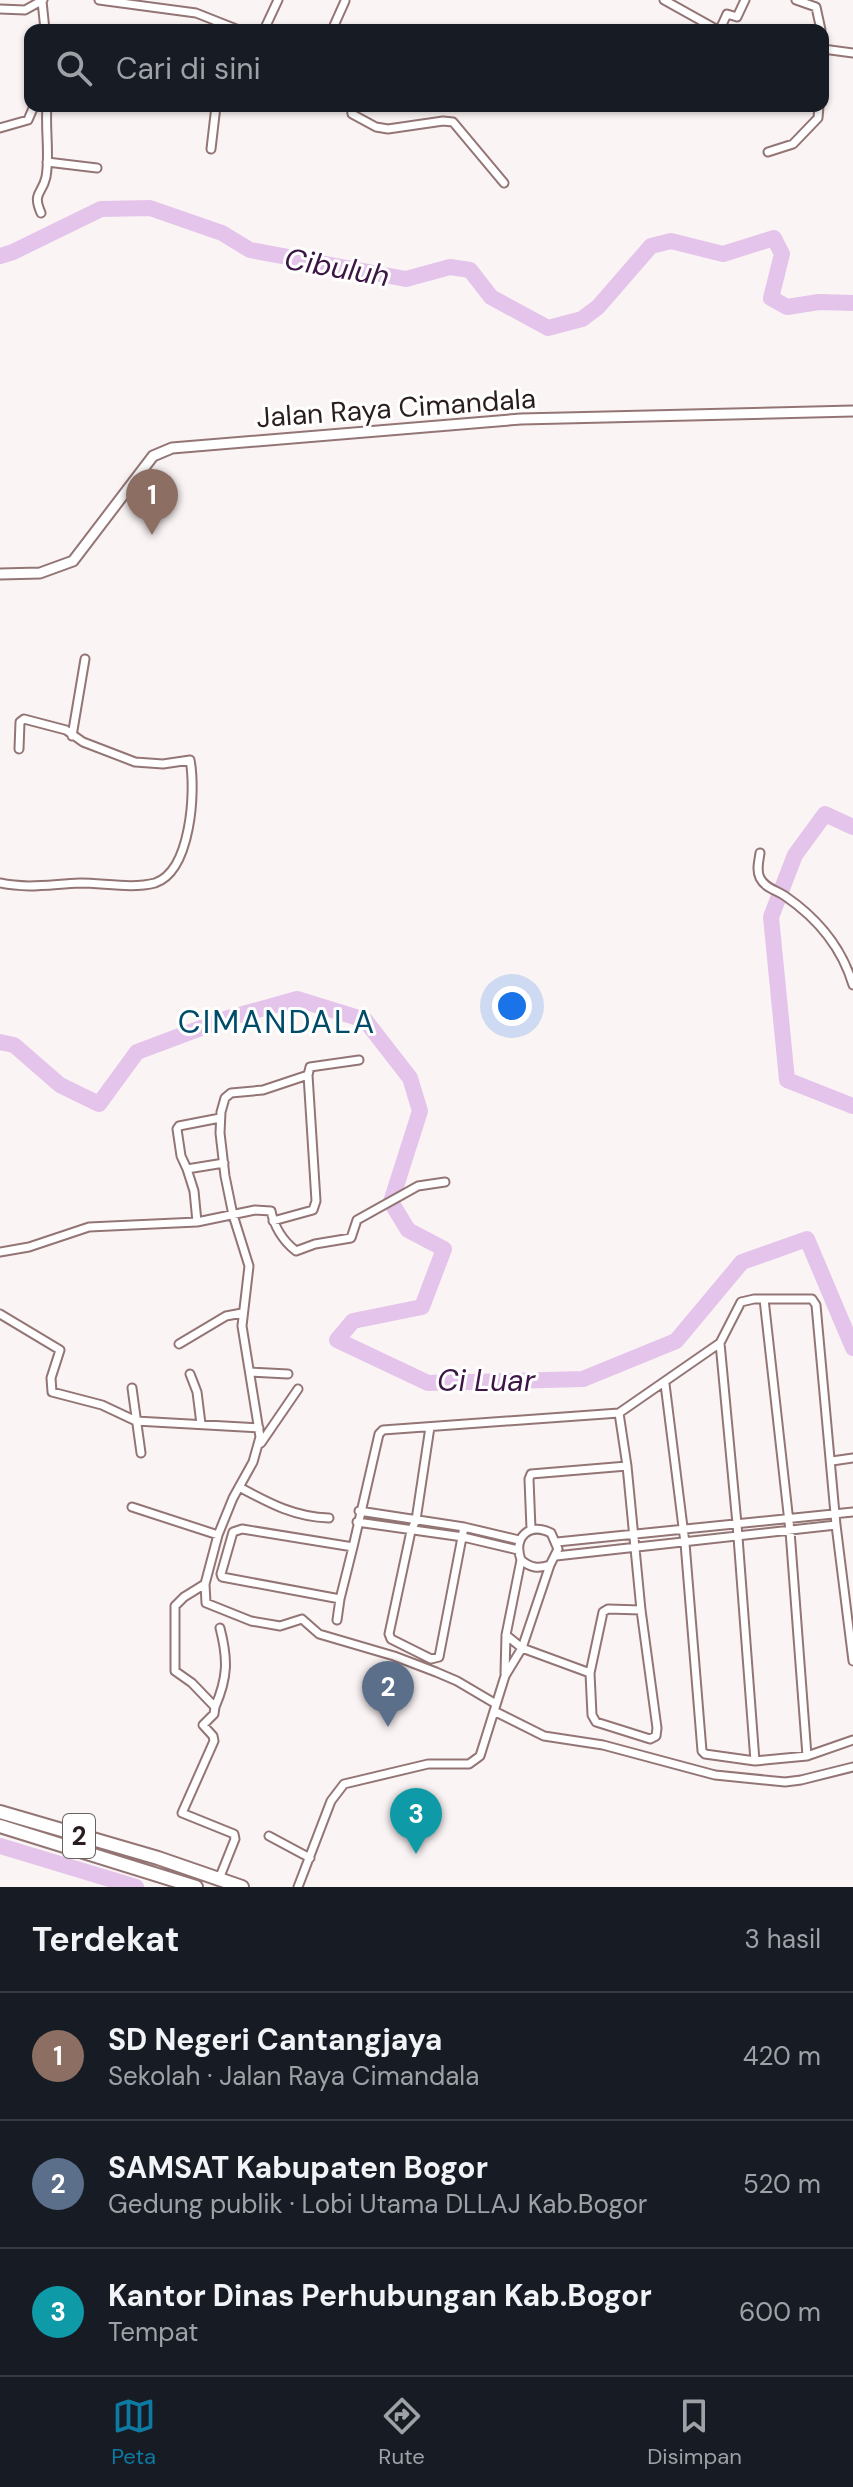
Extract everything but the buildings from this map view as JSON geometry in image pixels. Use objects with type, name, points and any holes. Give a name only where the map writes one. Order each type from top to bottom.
[{"type":"highway","name":"2","points":[[0,1812],[158,1858],[242,1887]]},
{"type":"highway","name":"2","points":[[0,1826],[171,1883],[196,1887]]},
{"type":"street","points":[[99,0],[196,13],[216,24]]},
{"type":"street","points":[[267,24],[278,0]]},
{"type":"street","points":[[664,0],[707,24]]},
{"type":"street","points":[[722,24],[727,14],[737,17],[745,0]]},
{"type":"street","points":[[796,0],[816,7],[820,24]]},
{"type":"street","points":[[0,9],[25,10],[43,1],[45,24]]},
{"type":"street","points":[[335,24],[345,1]]},
{"type":"street","points":[[829,50],[853,53]]},
{"type":"street","points":[[0,128],[28,120],[31,112]]},
{"type":"street","points":[[41,213],[37,194],[45,181],[47,112]]},
{"type":"street","points":[[211,149],[215,112]]},
{"type":"street","points":[[352,112],[381,128],[453,122],[504,183]]},
{"type":"street","points":[[768,152],[793,144],[818,118],[818,112]]},
{"type":"street","points":[[47,162],[97,168]]},
{"type":"street","name":"Jalan Raya Cimandala","points":[[0,574],[40,573],[73,561],[153,456],[172,448],[521,419],[853,411]]},
{"type":"street","points":[[72,736],[85,659]]},
{"type":"street","points":[[0,883],[29,888],[70,883],[151,884],[171,872],[188,838],[190,760],[163,764],[135,762],[114,756],[56,726],[21,719],[19,749]]},
{"type":"street","points":[[760,853],[758,873],[766,886],[784,896],[833,942],[848,967],[853,985]]},
{"type":"street","points":[[273,1221],[307,1213],[313,1210],[316,1201],[310,1067],[359,1060]]},
{"type":"street","points":[[308,1075],[263,1090],[231,1093],[225,1098],[220,1118],[233,1215],[249,1266],[242,1313],[259,1428],[253,1462],[218,1535],[205,1584],[206,1603],[251,1621],[280,1626],[302,1619],[319,1634],[394,1656],[457,1681],[495,1708],[544,1736],[603,1745],[715,1775],[785,1782],[853,1767]]},
{"type":"street","points":[[197,1222],[194,1191],[181,1156],[178,1127],[220,1118]]},
{"type":"street","points":[[187,1169],[224,1163]]},
{"type":"street","points":[[0,1252],[29,1247],[89,1227],[197,1222],[255,1210],[270,1210],[273,1221],[289,1246],[296,1251],[315,1244],[351,1238],[357,1220],[422,1185],[445,1182]]},
{"type":"street","points":[[764,1299],[789,1519],[807,1756]]},
{"type":"street","points":[[337,1620],[359,1511],[379,1434],[383,1430],[619,1413],[720,1343],[738,1303],[744,1300],[812,1299],[815,1302],[832,1461],[836,1525],[850,1611],[853,1661]]},
{"type":"street","points":[[179,1344],[226,1316],[242,1313]]},
{"type":"street","points":[[0,1314],[60,1350],[51,1378],[52,1392],[102,1405],[136,1421],[259,1428]]},
{"type":"street","points":[[720,1343],[755,1761]]},
{"type":"street","points":[[251,1372],[288,1374]]},
{"type":"street","points":[[190,1374],[197,1392],[201,1424]]},
{"type":"street","points":[[665,1384],[685,1543],[701,1748],[705,1754],[755,1761],[807,1756],[853,1740]]},
{"type":"street","points":[[132,1388],[141,1453]]},
{"type":"street","points":[[257,1449],[298,1389]]},
{"type":"street","points":[[619,1413],[657,1728],[654,1739],[596,1722],[592,1715],[590,1673],[603,1612],[608,1609],[641,1610]]},
{"type":"street","points":[[430,1427],[416,1520],[389,1636],[433,1660],[439,1657],[464,1527]]},
{"type":"street","points":[[832,1461],[853,1458]]},
{"type":"street","points":[[531,1529],[531,1474],[627,1466]]},
{"type":"street","points":[[239,1487],[281,1510],[329,1518]]},
{"type":"street","points":[[132,1507],[218,1535]]},
{"type":"street","points":[[359,1511],[464,1527],[519,1540]]},
{"type":"street","points":[[557,1542],[853,1512]]},
{"type":"street","points":[[357,1522],[463,1537],[518,1550]]},
{"type":"street","points":[[556,1556],[836,1525]]},
{"type":"street","points":[[298,1887],[331,1801],[344,1784],[428,1764],[463,1765],[472,1763],[480,1756],[505,1676],[522,1648],[550,1565],[556,1556],[557,1542],[551,1533],[542,1528],[531,1529],[519,1540],[521,1560],[506,1635],[505,1676]]},
{"type":"street","points":[[340,1599],[222,1577],[221,1574],[233,1532],[237,1529],[353,1547]]},
{"type":"street","points":[[841,1556],[853,1555]]},
{"type":"street","points":[[521,1560],[530,1567],[550,1565]]},
{"type":"street","points":[[205,1584],[179,1600],[175,1606],[173,1663],[179,1676],[192,1683],[215,1707]]},
{"type":"street","points":[[219,1879],[235,1839],[234,1834],[182,1813],[214,1741],[203,1725],[214,1714],[225,1681],[227,1655],[220,1628]]},
{"type":"street","points":[[506,1635],[522,1648],[590,1673]]},
{"type":"street","points":[[269,1836],[310,1858]]},
{"type":"waterway","name":"Cibuluh","points":[[0,256],[101,209],[150,208],[222,233],[250,250],[406,279],[450,267],[470,270],[491,297],[548,328],[582,319],[598,307],[651,246],[671,241],[723,254],[774,238],[782,254],[771,298],[787,307],[819,302],[853,303]]},
{"type":"waterway","name":"Ci Luar","points":[[853,827],[825,814],[795,855],[771,917],[787,1080],[853,1106]]},
{"type":"waterway","name":"Ci Luar","points":[[0,1042],[14,1045],[60,1085],[99,1104],[137,1052],[225,1019],[297,999],[365,1020],[410,1078],[420,1111],[391,1202],[408,1230],[444,1249],[422,1307],[353,1321],[337,1340],[428,1383],[583,1379],[676,1341],[742,1262],[807,1239],[853,1348]]},
{"type":"waterway","points":[[0,1846],[136,1887]]},
{"type":"place","name":"SD Negeri Cantangjaya","points":[[152,535]]},
{"type":"place","name":"SAMSAT Kabupaten Bogor","points":[[388,1727]]},
{"type":"place","name":"Kantor Dinas Perhubungan Kab.Bogor","points":[[416,1854]]},
{"type":"district","name":"CIMANDALA","points":[[277,1022]]}]
